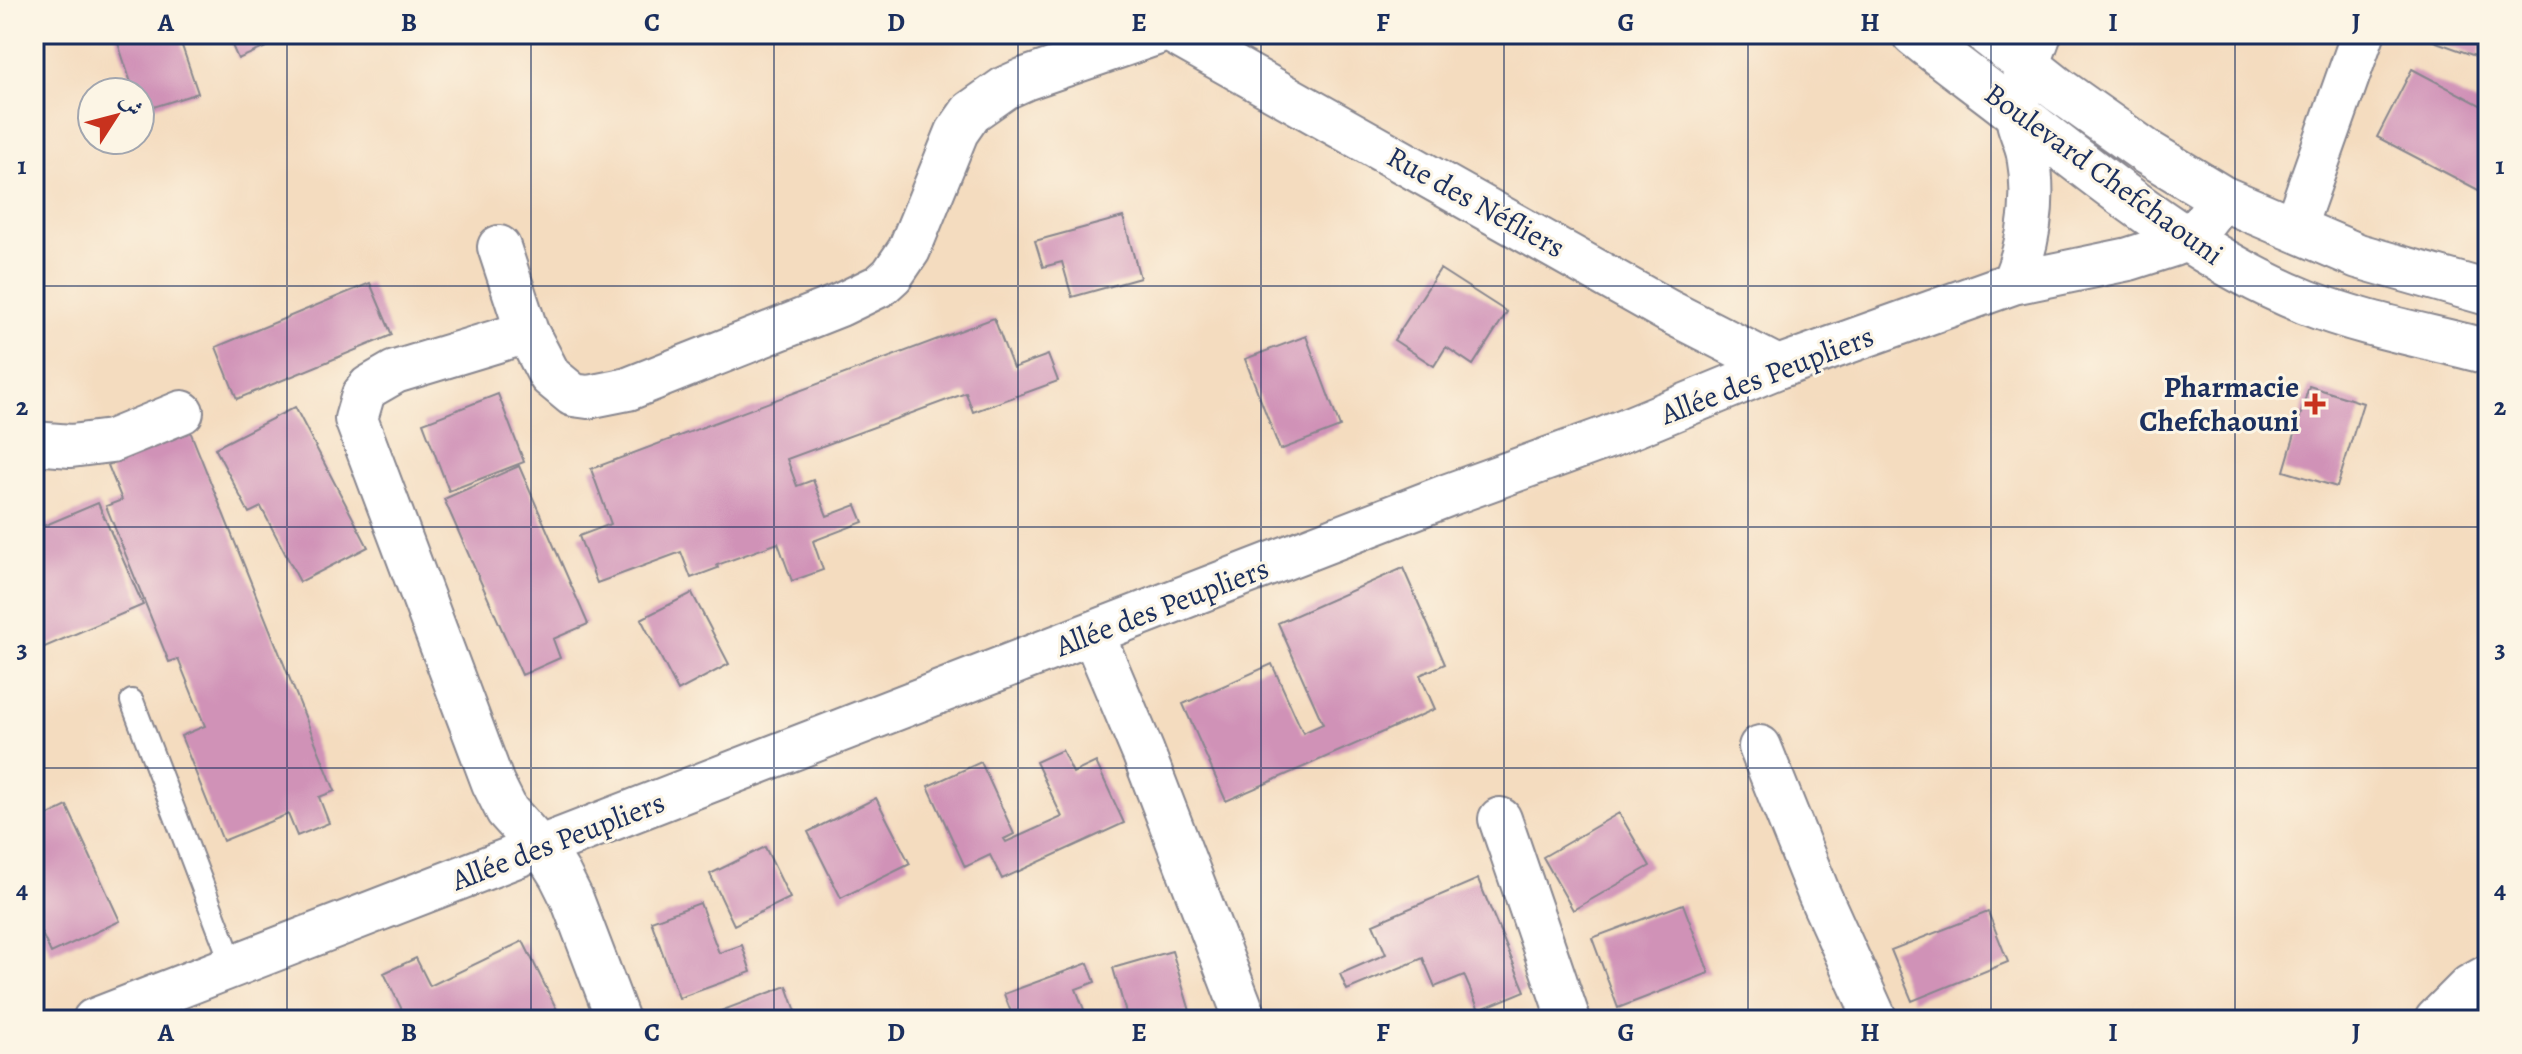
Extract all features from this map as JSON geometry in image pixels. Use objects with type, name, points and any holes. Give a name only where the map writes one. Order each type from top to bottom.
[{"type":"street","points":[[499,247],[527,332],[550,376],[573,395],[588,397],[628,389],[863,295],[881,285],[902,263],[957,132],[971,112],[1005,88],[1025,79],[1156,34]]},
{"type":"street","name":"Rue des Néfliers","points":[[1175,34],[1668,311],[1778,367]]},
{"type":"street","name":"Boulevard Chefchaouni","points":[[1914,34],[2099,178],[2186,240],[2306,302],[2488,352]]},
{"type":"street","name":"Boulevard Chefchaouni","points":[[1988,34],[2034,50],[2148,153],[2222,198],[2358,256],[2488,293]]},
{"type":"street","points":[[2294,229],[2363,34]]},
{"type":"street","points":[[2013,283],[2023,257],[2032,201],[2026,142],[2016,113],[2034,50]]},
{"type":"street","name":"Allée des Peupliers","points":[[94,1020],[1448,495],[1608,437],[1778,367],[2013,283],[2129,259],[2186,240],[2209,217],[2222,198]]},
{"type":"street","points":[[527,332],[395,372],[369,387],[363,395],[356,419],[493,783],[507,811],[555,867],[572,899],[618,1020]]},
{"type":"street","points":[[34,443],[71,446],[111,441],[182,412]]},
{"type":"street","points":[[1093,634],[1143,752],[1246,1020]]},
{"type":"street","points":[[1760,747],[1819,894],[1876,1020]]},
{"type":"street","points":[[1500,819],[1569,1020]]},
{"type":"street","points":[[2436,1020],[2470,986],[2488,976]]},
{"type":"lane","points":[[132,701],[233,966]]},
{"type":"building","points":[[115,34],[178,34],[198,93],[156,106],[156,76],[129,76]]},
{"type":"building","points":[[227,34],[275,34],[278,42],[238,59]]},
{"type":"building","points":[[2414,34],[2486,34],[2478,57]]},
{"type":"building","points":[[2412,69],[2488,109],[2488,195],[2377,137]]},
{"type":"building","points":[[1123,217],[1140,278],[1072,297],[1062,262],[1043,267],[1035,241]]},
{"type":"building","points":[[1440,269],[1507,312],[1473,365],[1446,347],[1434,366],[1394,340]]},
{"type":"building","points":[[370,283],[392,335],[237,399],[216,347]]},
{"type":"building","points":[[994,318],[1013,368],[1048,355],[1058,381],[973,412],[966,393],[787,459],[797,486],[813,480],[827,516],[856,505],[863,522],[813,541],[823,570],[792,581],[778,543],[691,578],[681,552],[597,583],[579,536],[611,524],[591,469]]},
{"type":"building","points":[[1306,336],[1340,427],[1280,450],[1245,359]]},
{"type":"building","points":[[2309,386],[2363,403],[2337,487],[2284,471]]},
{"type":"building","points":[[498,394],[524,462],[449,491],[423,423]]},
{"type":"building","points":[[295,407],[368,547],[300,582],[261,507],[249,513],[215,448]]},
{"type":"building","points":[[190,431],[335,791],[319,797],[329,823],[297,836],[288,814],[223,841],[181,736],[205,726],[178,659],[169,662],[106,506],[122,500],[108,465]]},
{"type":"building","points":[[519,466],[588,624],[553,639],[560,658],[522,675],[444,499]]},
{"type":"building","points":[[98,503],[143,605],[40,649],[34,634],[34,530]]},
{"type":"building","points":[[1403,568],[1445,664],[1420,675],[1435,709],[1226,801],[1183,704],[1272,664],[1303,733],[1323,724],[1278,623]]},
{"type":"building","points":[[692,593],[729,664],[678,691],[641,619]]},
{"type":"building","points":[[1062,750],[1073,773],[1096,762],[1124,823],[1002,879],[990,855],[965,867],[928,786],[981,762],[1014,834],[1004,839],[1006,842],[1062,817],[1036,762]]},
{"type":"building","points":[[876,798],[910,864],[841,898],[808,832]]},
{"type":"building","points":[[67,806],[120,921],[51,953],[34,917],[34,822]]},
{"type":"building","points":[[1619,813],[1650,866],[1573,910],[1543,857]]},
{"type":"building","points":[[765,847],[790,898],[734,925],[710,874]]},
{"type":"building","points":[[1478,879],[1525,991],[1479,1010],[1464,975],[1435,987],[1423,958],[1347,990],[1340,974],[1386,954],[1373,924]]},
{"type":"building","points":[[700,903],[719,953],[742,945],[751,972],[679,998],[651,921]]},
{"type":"building","points":[[1683,904],[1709,973],[1618,1008],[1592,938]]},
{"type":"building","points":[[1988,912],[2008,962],[1912,1001],[1891,950]]},
{"type":"building","points":[[523,941],[562,1020],[407,1020],[384,973],[416,958],[430,986]]},
{"type":"building","points":[[1172,951],[1190,1011],[1158,1020],[1128,1020],[1113,968]]},
{"type":"building","points":[[1088,963],[1095,982],[1076,989],[1088,1020],[1014,1020],[1004,994]]},
{"type":"building","points":[[787,986],[799,1020],[697,1020]]},
{"type":"place","name":"Pharmacie Chefchaouni","points":[[2315,404]]}]
